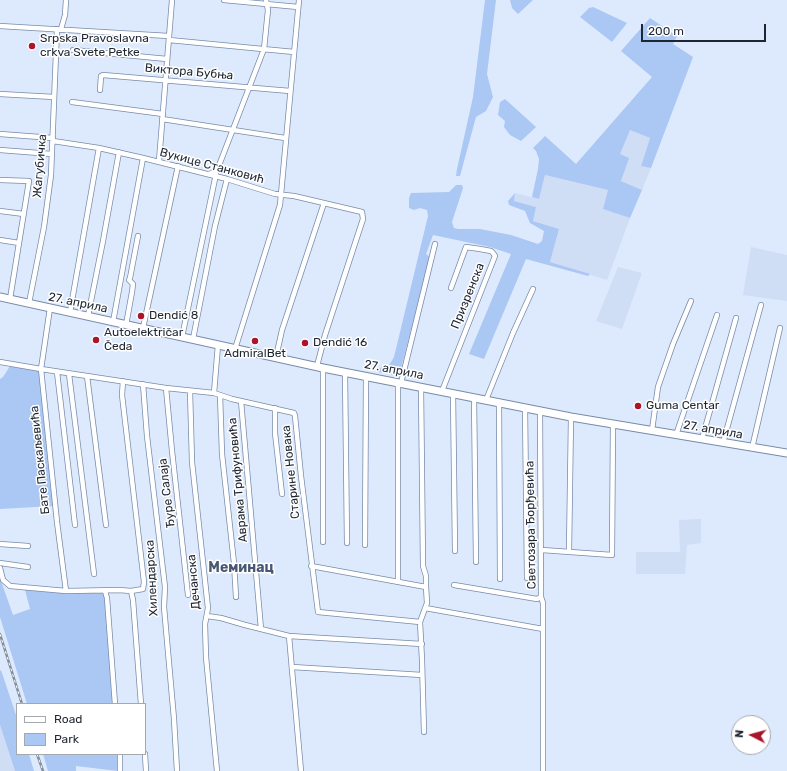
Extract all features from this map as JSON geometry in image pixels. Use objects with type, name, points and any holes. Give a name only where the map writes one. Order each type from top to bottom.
[{"type":"main road","name":"27. априла","points":[[0,297],[400,383],[613,424],[787,453]]},
{"type":"street","name":"Жагубичка","points":[[29,303],[44,227],[51,175],[54,97],[59,29],[65,15],[66,0]]},
{"type":"street","points":[[159,161],[172,0]]},
{"type":"street","points":[[224,0],[267,2],[298,7]]},
{"type":"street","points":[[235,348],[279,209],[299,0]]},
{"type":"street","points":[[182,337],[217,172],[264,49],[268,10],[267,2]]},
{"type":"street","points":[[0,26],[169,38],[294,52]]},
{"type":"street","points":[[73,50],[167,59]]},
{"type":"street","name":"Виктора Бубња","points":[[100,90],[102,75],[290,91]]},
{"type":"street","points":[[0,94],[54,97]]},
{"type":"street","points":[[72,102],[285,138]]},
{"type":"street","name":"Вукице Станковић","points":[[0,134],[53,140],[99,148],[209,174],[217,172],[225,178],[281,194],[324,202],[360,211],[363,214],[363,219],[325,335],[320,367]]},
{"type":"street","points":[[70,312],[99,148]]},
{"type":"street","points":[[0,150],[52,154]]},
{"type":"street","points":[[88,316],[119,152]]},
{"type":"street","points":[[113,322],[143,158]]},
{"type":"street","points":[[143,328],[178,166]]},
{"type":"street","points":[[193,339],[225,178],[217,172]]},
{"type":"street","points":[[0,180],[29,181],[10,299]]},
{"type":"street","points":[[276,357],[282,330],[324,202]]},
{"type":"street","points":[[0,211],[24,214]]},
{"type":"street","points":[[126,324],[133,284],[129,280],[138,236]]},
{"type":"street","points":[[0,240],[19,243]]},
{"type":"street","points":[[398,581],[400,383],[435,244]]},
{"type":"street","name":"Призренска","points":[[442,391],[495,256],[493,253],[466,247],[451,288]]},
{"type":"street","points":[[486,400],[513,333],[533,289]]},
{"type":"street","points":[[652,430],[658,387],[673,344],[691,301]]},
{"type":"street","points":[[723,443],[761,305]]},
{"type":"street","name":"Бате Паскаљевића","points":[[50,308],[41,369],[57,522],[66,591]]},
{"type":"street","points":[[676,435],[716,315]]},
{"type":"street","points":[[702,439],[736,318]]},
{"type":"street","points":[[752,448],[780,328]]},
{"type":"street","points":[[214,394],[218,345]]},
{"type":"street","points":[[0,362],[41,369]]},
{"type":"street","points":[[320,367],[323,542]]},
{"type":"street","name":"Старине Новака","points":[[41,369],[220,395],[294,413],[300,476],[318,612],[420,622]]},
{"type":"street","points":[[57,372],[75,524]]},
{"type":"street","points":[[345,372],[347,543]]},
{"type":"street","points":[[69,374],[94,574]]},
{"type":"street","points":[[87,376],[106,525]]},
{"type":"street","points":[[365,546],[366,376]]},
{"type":"street","points":[[0,568],[3,580],[10,586],[66,591],[131,591],[143,589],[144,587],[122,395],[123,381]]},
{"type":"street","name":"Хилендарска","points":[[143,384],[165,580],[164,607],[178,771]]},
{"type":"street","points":[[421,387],[423,566],[426,576],[427,597],[420,622],[424,732]]},
{"type":"street","name":"Ђуре Салаја","points":[[166,388],[188,595]]},
{"type":"street","name":"Дечанска","points":[[190,391],[192,462],[208,608],[205,624],[206,657],[217,771]]},
{"type":"street","points":[[453,393],[454,551]]},
{"type":"street","points":[[220,395],[222,454],[234,563],[236,597]]},
{"type":"street","points":[[474,397],[476,562]]},
{"type":"street","name":"Аврама Трифуновића","points":[[241,401],[261,629]]},
{"type":"street","points":[[499,402],[500,579]]},
{"type":"street","points":[[525,407],[527,578]]},
{"type":"street","points":[[275,408],[275,433],[282,494]]},
{"type":"street","name":"Светозара Ђорђевића","points":[[454,585],[537,599],[542,597],[540,410]]},
{"type":"street","points":[[569,552],[571,416]]},
{"type":"street","points":[[542,550],[612,555],[613,424]]},
{"type":"street","points":[[0,544],[28,546]]},
{"type":"street","points":[[0,564],[28,567]]},
{"type":"street","points":[[311,566],[426,587]]},
{"type":"street","points":[[105,591],[107,598],[115,703]]},
{"type":"street","points":[[131,591],[133,600],[140,703]]},
{"type":"street","points":[[542,597],[543,771]]},
{"type":"street","points":[[425,608],[543,629]]},
{"type":"street","points":[[207,616],[221,618],[289,636],[422,644]]},
{"type":"street","points":[[289,636],[301,771]]},
{"type":"street","points":[[292,666],[422,675]]},
{"type":"street","points":[[120,755],[120,771]]},
{"type":"street","points":[[145,755],[146,771]]},
{"type":"shaded area","points":[[630,130],[650,138],[641,165],[651,168],[642,190],[621,181],[628,158],[619,154]]},
{"type":"shaded area","points":[[545,175],[608,190],[603,209],[630,218],[607,280],[550,262],[559,229],[533,221],[536,207],[514,201],[515,193],[539,199]]},
{"type":"shaded area","points":[[751,247],[787,255],[787,301],[743,295]]},
{"type":"shaded area","points":[[618,267],[642,273],[622,329],[596,321]]},
{"type":"shaded area","points":[[701,519],[701,543],[687,545],[685,574],[636,574],[636,552],[680,552],[679,520]]},
{"type":"shaded area","points":[[0,725],[15,771],[0,771]]},
{"type":"green space","points":[[485,0],[496,0],[487,74],[493,97],[486,111],[476,117],[460,176],[456,176],[473,97]]},
{"type":"green space","points":[[510,0],[533,0],[518,14],[512,8]]},
{"type":"green space","points":[[593,7],[627,23],[612,42],[580,17],[589,8]]},
{"type":"green space","points":[[650,18],[677,36],[673,44],[693,57],[651,168],[641,166],[650,138],[630,130],[620,154],[629,158],[621,181],[642,190],[630,218],[603,209],[608,190],[545,175],[539,199],[532,197],[539,159],[533,148],[545,136],[576,164],[652,77],[621,51]]},
{"type":"green space","points":[[505,99],[536,127],[521,141],[510,135],[504,127],[505,121],[498,115],[500,102]]},
{"type":"green space","points":[[456,185],[462,185],[463,188],[452,222],[454,228],[480,229],[511,235],[538,244],[542,241],[544,231],[530,223],[525,211],[509,205],[508,201],[515,193],[514,201],[536,207],[533,221],[559,229],[550,262],[590,274],[588,276],[526,259],[484,359],[469,354],[511,254],[490,247],[433,235],[426,254],[430,257],[399,376],[378,372],[378,368],[388,367],[394,357],[428,216],[427,210],[420,208],[414,210],[409,208],[409,198],[411,193],[449,192]]},
{"type":"green space","points":[[10,366],[39,370],[53,506],[0,509],[0,379]]},
{"type":"green space","points":[[0,578],[13,615],[30,609],[25,590],[103,593],[105,598],[113,703],[27,703],[0,617]]},
{"type":"green space","points":[[1,670],[16,715],[16,755],[29,755],[34,771],[15,771],[0,725]]},
{"type":"green space","points":[[43,755],[118,755],[118,771],[76,766],[76,771],[48,771]]},
{"type":"railway","points":[[0,634],[22,703]]},
{"type":"railway","points":[[37,755],[43,771]]},
{"type":"place","name":"Srpska Pravoslavna crkva Svete Petke","points":[[32,46]]},
{"type":"place","name":"Dendić 8","points":[[141,316]]},
{"type":"place","name":"Autoelektričar Čeda","points":[[96,340]]},
{"type":"place","name":"AdmiralBet","points":[[255,341]]},
{"type":"place","name":"Dendić 16","points":[[305,343]]},
{"type":"place","name":"Guma Centar","points":[[638,406]]},
{"type":"district","name":"Меминац","points":[[241,568]]}]
